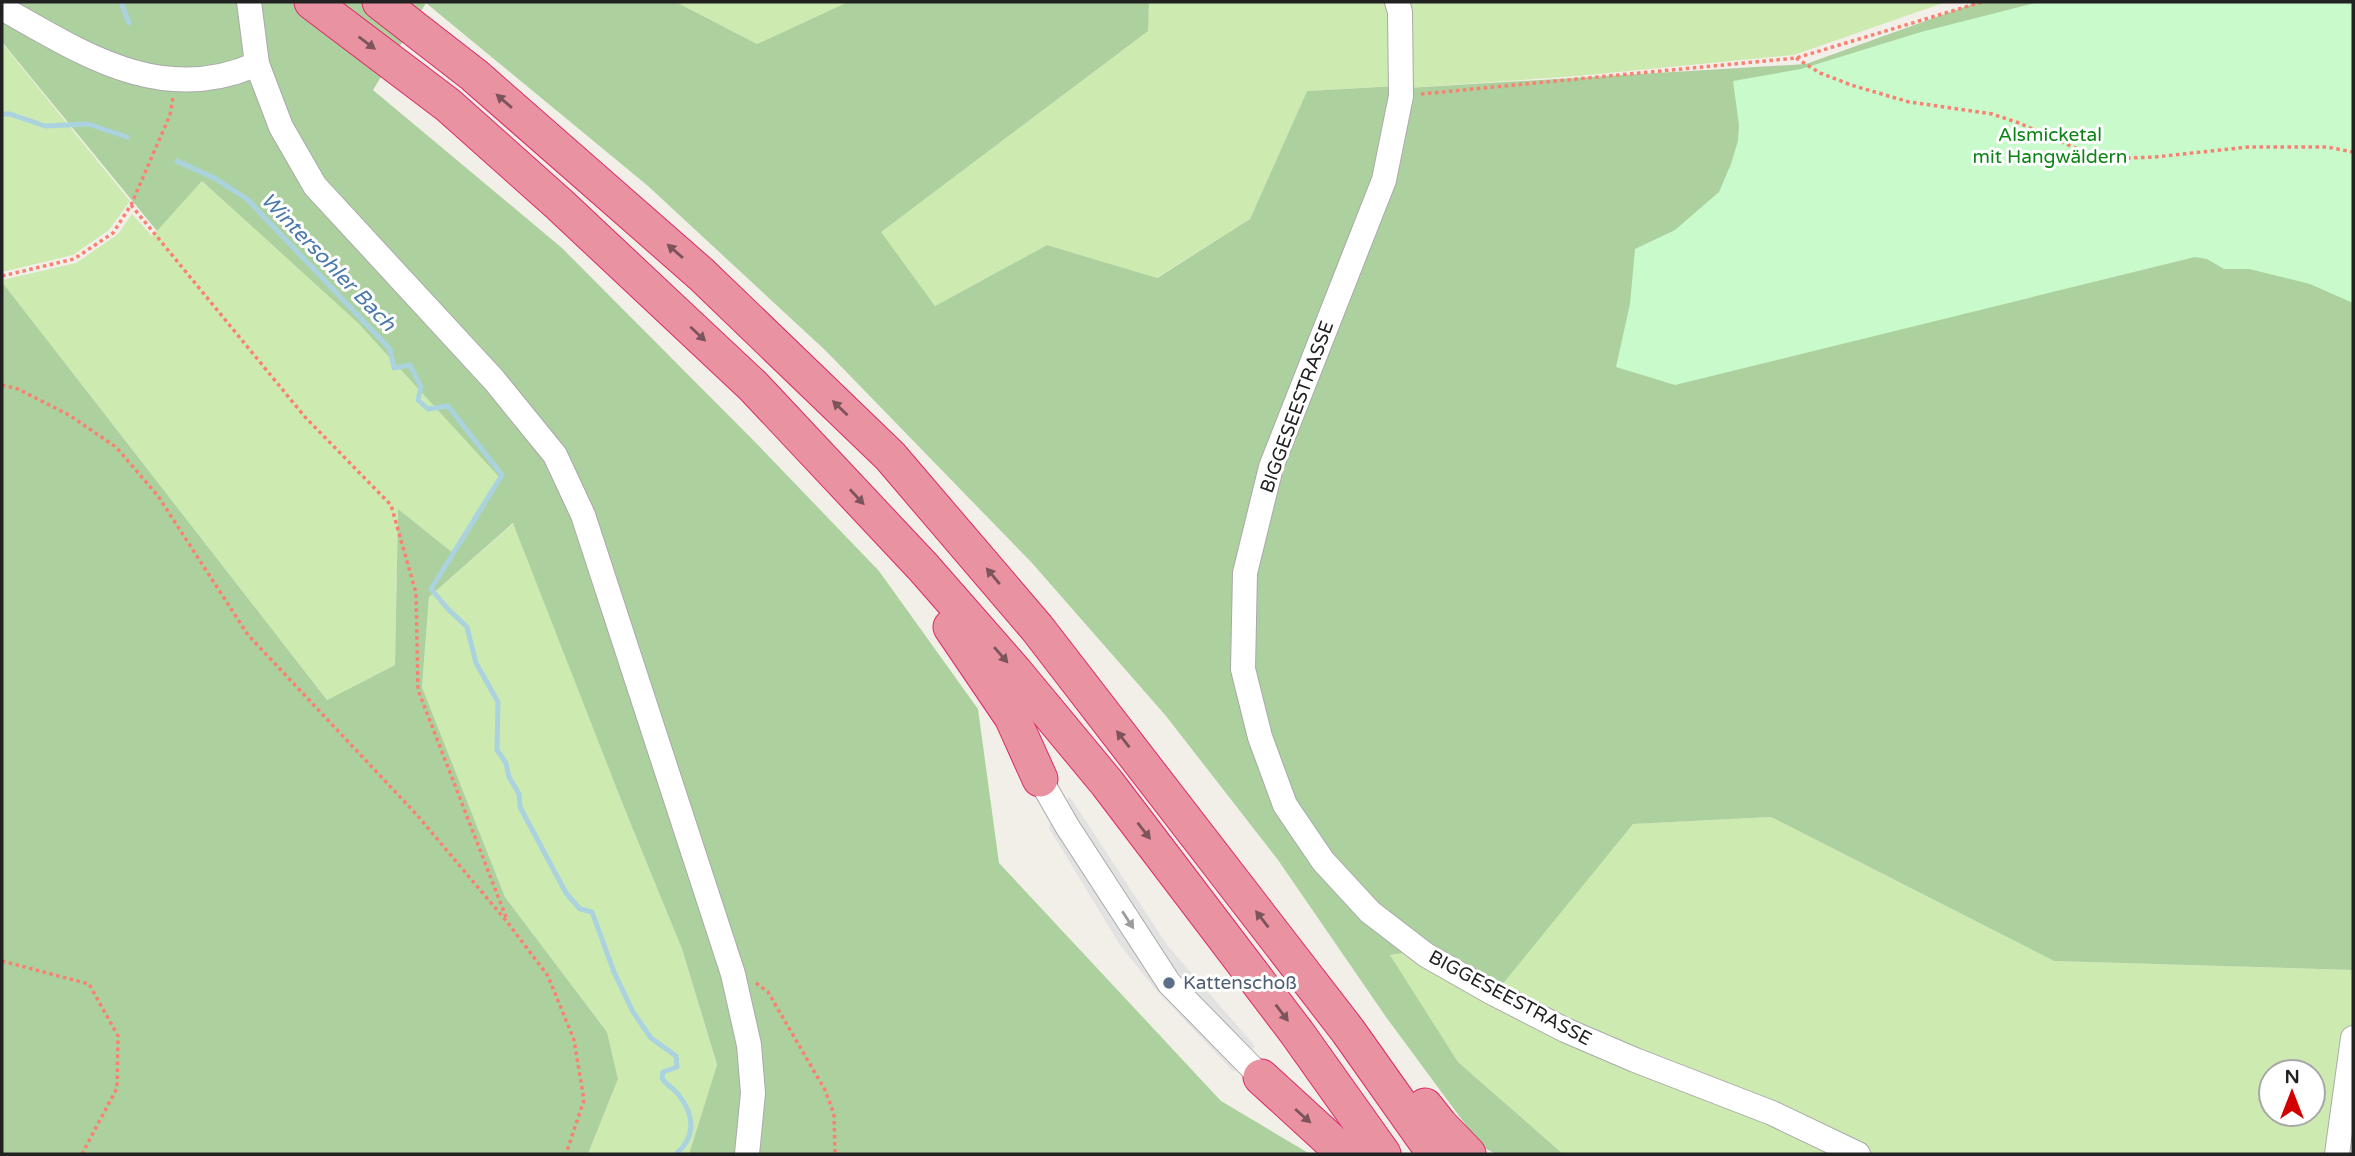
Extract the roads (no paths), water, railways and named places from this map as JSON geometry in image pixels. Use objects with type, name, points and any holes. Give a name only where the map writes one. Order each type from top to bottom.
[{"type":"highway","points":[[312,2],[448,105],[559,204],[753,386],[923,567],[1107,783],[1297,1033],[1383,1154]]},
{"type":"highway","points":[[380,2],[474,75],[701,274],[890,456],[1037,628],[1348,1031],[1435,1154]]},
{"type":"highway","points":[[923,567],[939,610],[1013,717],[1040,779]]},
{"type":"highway","points":[[1348,1031],[1402,1076],[1440,1125],[1468,1154]]},
{"type":"highway","points":[[1261,1077],[1345,1154]]},
{"type":"street","points":[[249,2],[257,64],[281,127],[315,186],[494,380],[555,455],[583,515],[733,974],[749,1045],[753,1093],[747,1154]]},
{"type":"street","name":"BIGGESEESTRASSE","points":[[1396,2],[1401,12],[1401,96],[1384,180],[1271,467],[1245,573],[1243,669],[1260,737],[1285,805],[1323,861],[1370,912],[1426,955],[1566,1030],[1772,1113],[1858,1154]]},
{"type":"street","points":[[2,8],[74,48],[140,76],[175,81],[221,76],[257,64]]},
{"type":"street","points":[[1040,779],[1067,826],[1169,983],[1261,1077]]},
{"type":"street","points":[[2337,1154],[2353,1038]]},
{"type":"waterway","points":[[121,2],[129,23]]},
{"type":"waterway","name":"Wintersohler Bach","points":[[2,114],[10,114],[45,126],[88,124],[127,137]]},
{"type":"waterway","name":"Wintersohler Bach","points":[[177,161],[216,179],[247,199],[390,349],[394,368],[410,365],[421,387],[418,400],[428,409],[448,406],[502,475],[431,589],[467,627],[476,663],[498,702],[497,750],[506,763],[509,777],[519,794],[520,807],[566,893],[580,909],[592,912],[614,972],[633,1012],[651,1038],[676,1056],[677,1067],[663,1072],[662,1078],[684,1102],[691,1126],[687,1140],[676,1154]]},
{"type":"place","name":"Kattenschoß","points":[[1169,983]]},
{"type":"park label","name":"Alsmicketal mit Hangwäldern","points":[[2050,146]]}]
